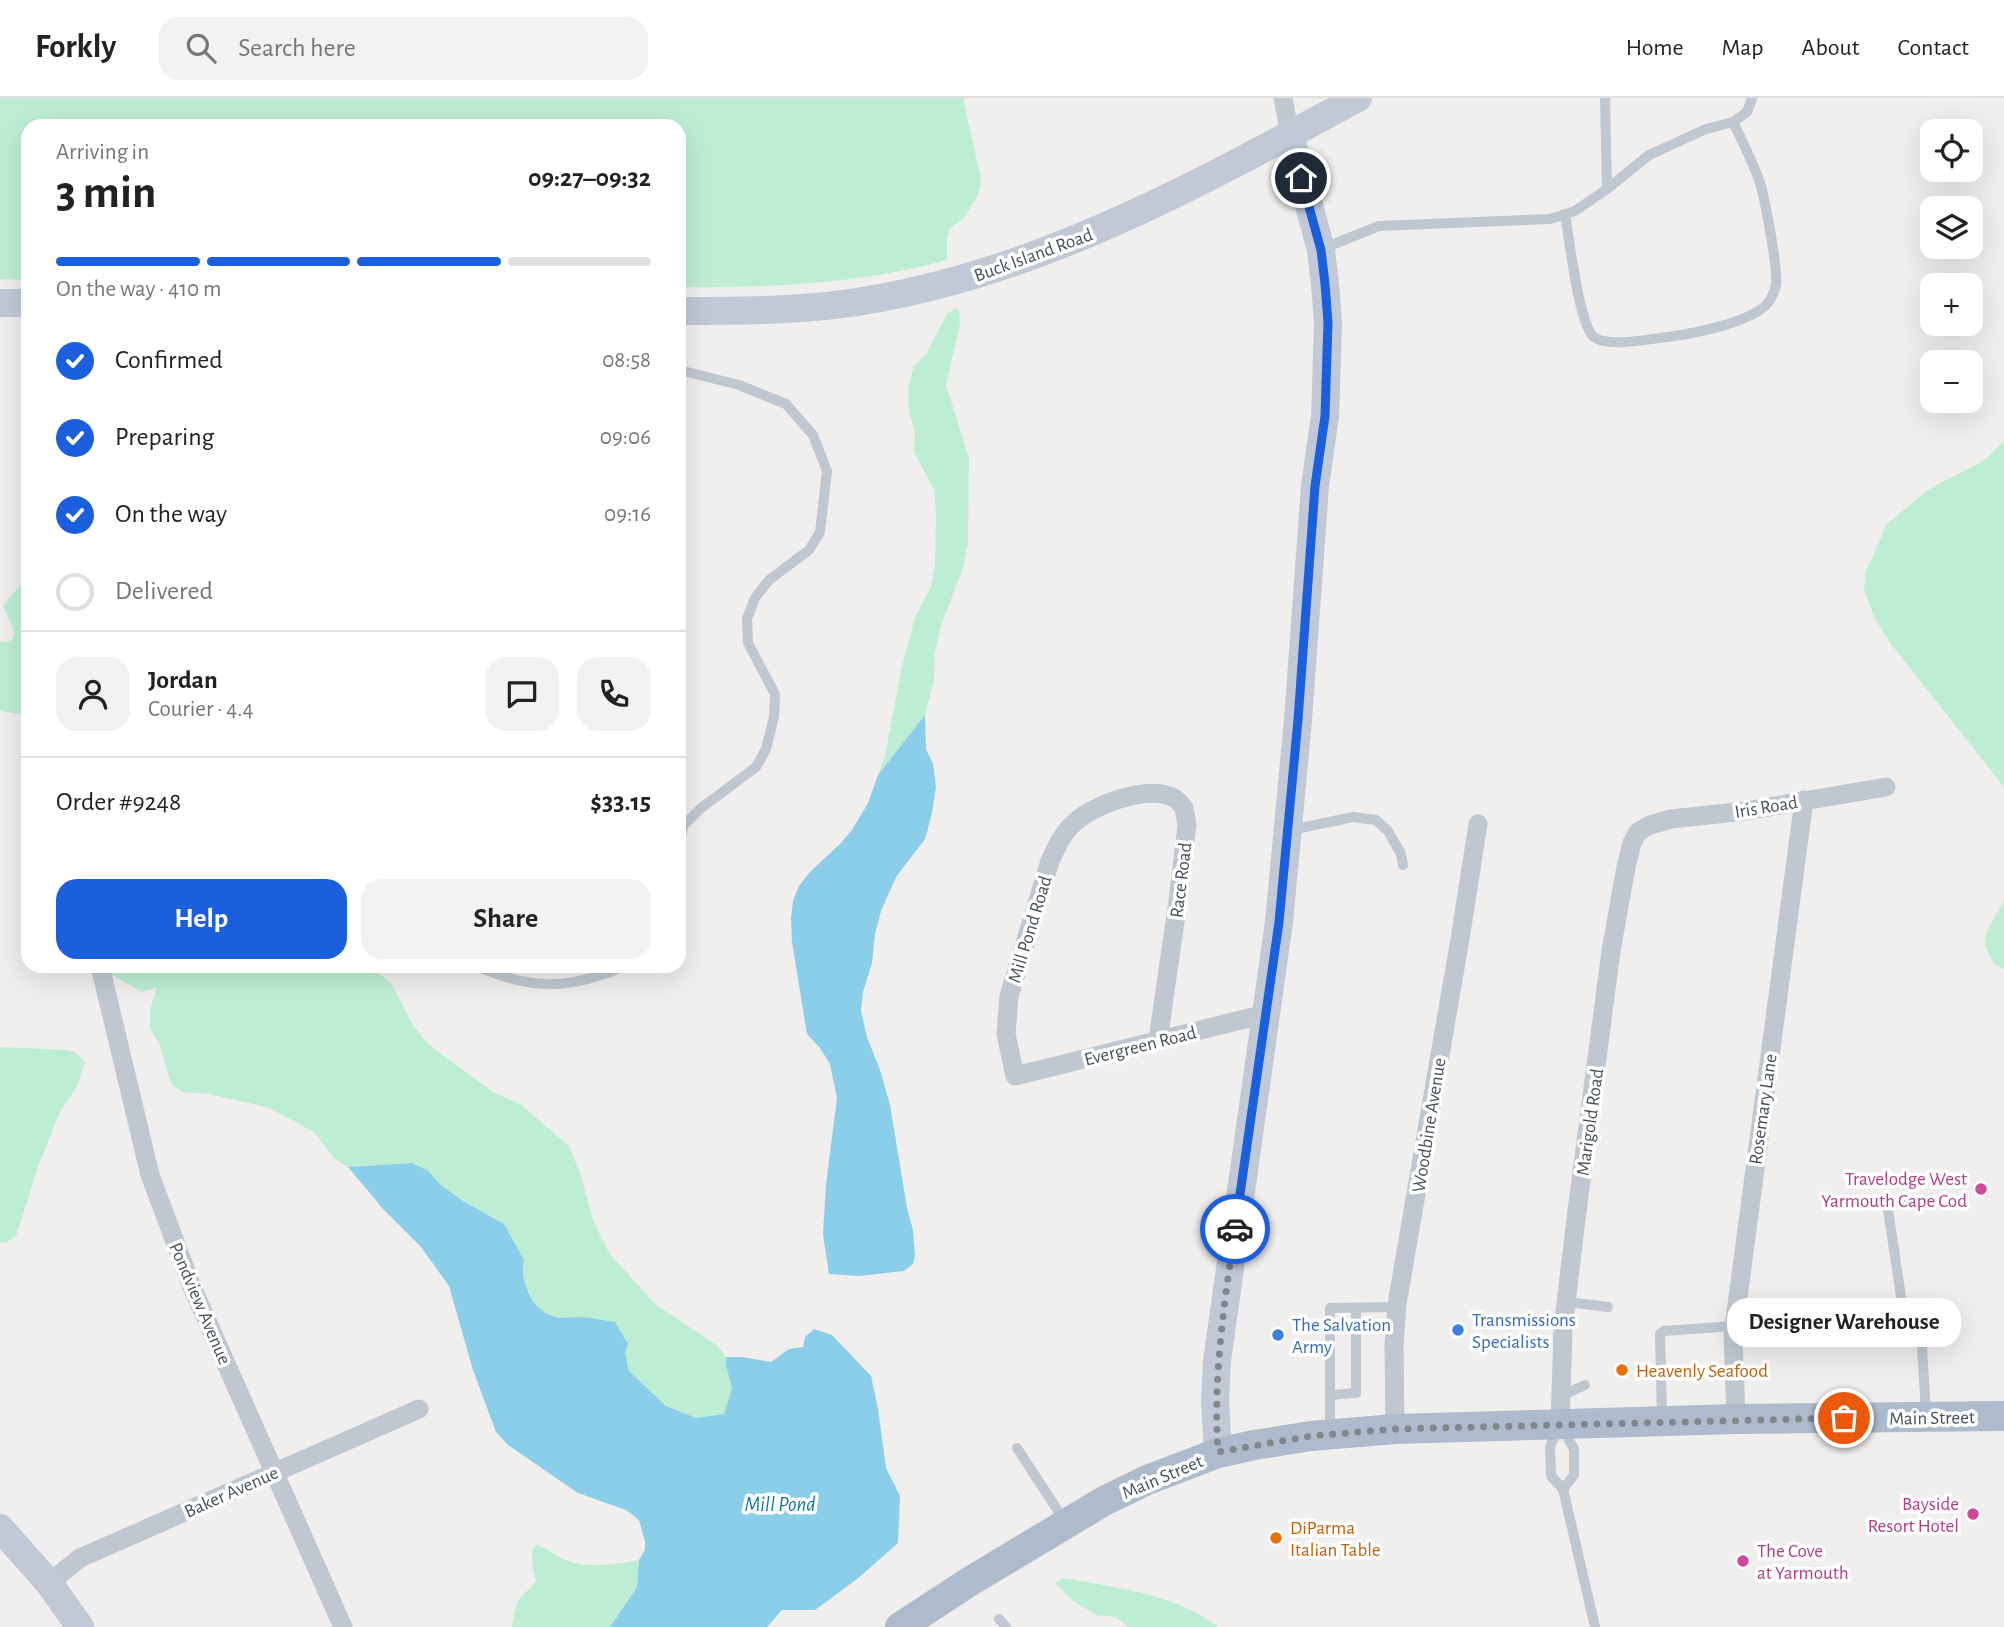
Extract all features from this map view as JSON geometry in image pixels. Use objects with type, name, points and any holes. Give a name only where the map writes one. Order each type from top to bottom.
[{"type":"main road","name":"Buck Island Road","points":[[686,311],[747,311],[873,300],[969,278],[1073,242],[1129,218],[1358,98]]},
{"type":"main road","points":[[1218,1452],[1215,1401],[1217,1361],[1279,922],[1315,486],[1325,416],[1328,322],[1321,250],[1290,135]]},
{"type":"main road","points":[[0,303],[21,303]]},
{"type":"main road","name":"Main Street","points":[[900,1627],[1066,1524],[1147,1480],[1218,1452],[1330,1434],[1560,1410],[1662,1421],[2004,1416]]},
{"type":"main road","points":[[0,1528],[49,1583],[80,1627]]},
{"type":"street","points":[[1283,98],[1290,135]]},
{"type":"street","name":"Iris Road","points":[[1646,827],[1671,819],[1745,811],[1886,787]]},
{"type":"street","name":"Race Road","points":[[1102,804],[1154,794],[1172,797],[1184,807],[1187,825],[1158,1040]]},
{"type":"street","name":"Rosemary Lane","points":[[1736,1419],[1733,1388],[1734,1326],[1804,800]]},
{"type":"street","name":"Mill Pond Road","points":[[1015,1076],[1006,1034],[1009,996],[1050,862],[1059,842],[1072,824],[1102,804]]},
{"type":"street","name":"Woodbine Avenue","points":[[1395,1429],[1396,1307],[1478,824]]},
{"type":"street","name":"Marigold Road","points":[[1560,1410],[1563,1328],[1611,951],[1632,843],[1638,832],[1646,827]]},
{"type":"street","name":"Pondview Avenue","points":[[102,973],[150,1175],[160,1205],[192,1287],[343,1627]]},
{"type":"street","name":"Evergreen Road","points":[[1015,1076],[1265,1014]]},
{"type":"street","name":"Baker Avenue","points":[[49,1583],[80,1558],[419,1409]]},
{"type":"lane","points":[[1605,98],[1607,189]]},
{"type":"lane","points":[[1321,250],[1379,226],[1550,219],[1575,211],[1649,155],[1706,129],[1733,122],[1747,112],[1752,98]]},
{"type":"lane","points":[[1565,214],[1582,312],[1586,327],[1594,337],[1607,343],[1682,335],[1738,321],[1757,311],[1770,302],[1776,285],[1775,265],[1760,183],[1733,122]]},
{"type":"lane","points":[[686,372],[740,384],[786,404],[813,435],[827,471],[820,532],[809,550],[769,580],[755,598],[747,619],[748,643],[775,694],[774,717],[765,749],[756,767],[700,809],[686,823]]},
{"type":"lane","points":[[1287,831],[1353,817],[1376,820],[1388,831],[1401,854],[1403,865]]},
{"type":"lane","points":[[493,973],[507,979],[542,985],[576,983],[607,973]]},
{"type":"lane","points":[[1926,1417],[1921,1330],[1903,1310],[1887,1203],[1929,1200]]},
{"type":"lane","points":[[1567,1302],[1608,1307]]},
{"type":"lane","points":[[1330,1434],[1330,1308],[1396,1307]]},
{"type":"lane","points":[[1330,1395],[1356,1393],[1356,1308]]},
{"type":"lane","points":[[1662,1421],[1659,1337],[1664,1331],[1734,1326]]},
{"type":"lane","points":[[1585,1385],[1560,1410],[1550,1447],[1551,1476],[1563,1489],[1595,1627]]},
{"type":"lane","points":[[1560,1410],[1574,1449],[1574,1475],[1563,1489]]},
{"type":"lane","points":[[1017,1448],[1066,1524]]},
{"type":"green space","points":[[0,98],[963,98],[981,179],[978,195],[964,218],[949,229],[947,260],[881,274],[814,283],[686,287],[686,119],[21,119],[21,280],[0,279]]},
{"type":"green space","points":[[954,309],[959,310],[960,324],[946,385],[969,458],[968,544],[963,568],[942,623],[935,652],[934,680],[925,715],[878,775],[885,756],[901,671],[915,617],[931,587],[935,565],[934,490],[914,452],[915,432],[909,412],[908,388],[914,366],[926,354],[947,314]]},
{"type":"green space","points":[[2004,441],[2004,787],[1891,644],[1875,619],[1864,590],[1866,571],[1887,524],[1929,489],[1983,461]]},
{"type":"green space","points":[[21,584],[21,714],[0,711],[0,641],[12,640],[15,633],[3,606]]},
{"type":"green space","points":[[2004,901],[2004,969],[1994,964],[1985,938]]},
{"type":"green space","points":[[379,973],[392,985],[414,1027],[429,1045],[493,1092],[520,1104],[569,1146],[580,1173],[594,1223],[609,1253],[655,1304],[718,1346],[726,1357],[732,1388],[724,1414],[696,1418],[666,1406],[629,1371],[625,1353],[579,1317],[556,1318],[545,1313],[536,1304],[522,1278],[504,1224],[463,1201],[441,1185],[427,1170],[412,1163],[348,1167],[335,1159],[314,1132],[267,1107],[208,1094],[183,1092],[175,1087],[170,1081],[160,1045],[150,1028],[150,1010],[157,987],[142,992],[110,974]]},
{"type":"green space","points":[[0,1047],[66,1050],[75,1052],[85,1062],[77,1086],[60,1112],[39,1164],[16,1236],[0,1243]]},
{"type":"green space","points":[[538,1545],[564,1559],[586,1565],[639,1560],[637,1587],[610,1627],[512,1627],[518,1601],[536,1581],[532,1549]]},
{"type":"green space","points":[[1063,1578],[1164,1599],[1183,1606],[1218,1627],[1128,1627],[1116,1617],[1096,1615],[1072,1600],[1055,1583]]},
{"type":"water","points":[[925,715],[926,749],[933,764],[936,787],[932,813],[925,839],[896,877],[881,911],[861,1011],[890,1105],[913,1230],[915,1256],[913,1264],[904,1271],[859,1276],[829,1274],[823,1234],[826,1184],[837,1098],[830,1064],[807,1034],[792,942],[793,901],[799,886],[809,873],[852,830],[868,803],[878,775]]},
{"type":"water","name":"Mill Pond","points":[[412,1163],[427,1170],[441,1185],[463,1201],[504,1224],[524,1260],[524,1276],[529,1294],[547,1314],[558,1318],[576,1317],[615,1322],[628,1344],[625,1353],[629,1371],[666,1406],[696,1418],[724,1414],[732,1388],[726,1357],[771,1362],[789,1349],[803,1347],[805,1337],[814,1329],[832,1335],[871,1376],[886,1468],[900,1496],[898,1543],[857,1579],[815,1610],[782,1610],[767,1627],[610,1627],[637,1587],[639,1560],[645,1550],[639,1520],[626,1510],[578,1493],[508,1445],[496,1432],[473,1370],[449,1286],[421,1247],[384,1210],[348,1167]]},
{"type":"way so far","points":[[1235,1229],[1217,1361],[1215,1401],[1218,1452],[1311,1436],[1395,1429],[1844,1418]]},
{"type":"place","name":"Travelodge West Yarmouth Cape Cod","points":[[1981,1189]]},
{"type":"place","name":"Transmissions Specialists","points":[[1458,1330]]},
{"type":"place","name":"The Salvation Army","points":[[1278,1335]]},
{"type":"place","name":"Heavenly Seafood","points":[[1622,1370]]},
{"type":"place","name":"Designer Warehouse","points":[[1844,1418]]},
{"type":"place","name":"Bayside Resort Hotel","points":[[1973,1514]]},
{"type":"place","name":"DiParma Italian Table","points":[[1276,1538]]},
{"type":"place","name":"The Cove at Yarmouth","points":[[1743,1561]]},
{"type":"route","points":[[1235,1229],[1279,922],[1298,720],[1315,486],[1325,416],[1328,367],[1325,284],[1321,250],[1301,178]]}]
